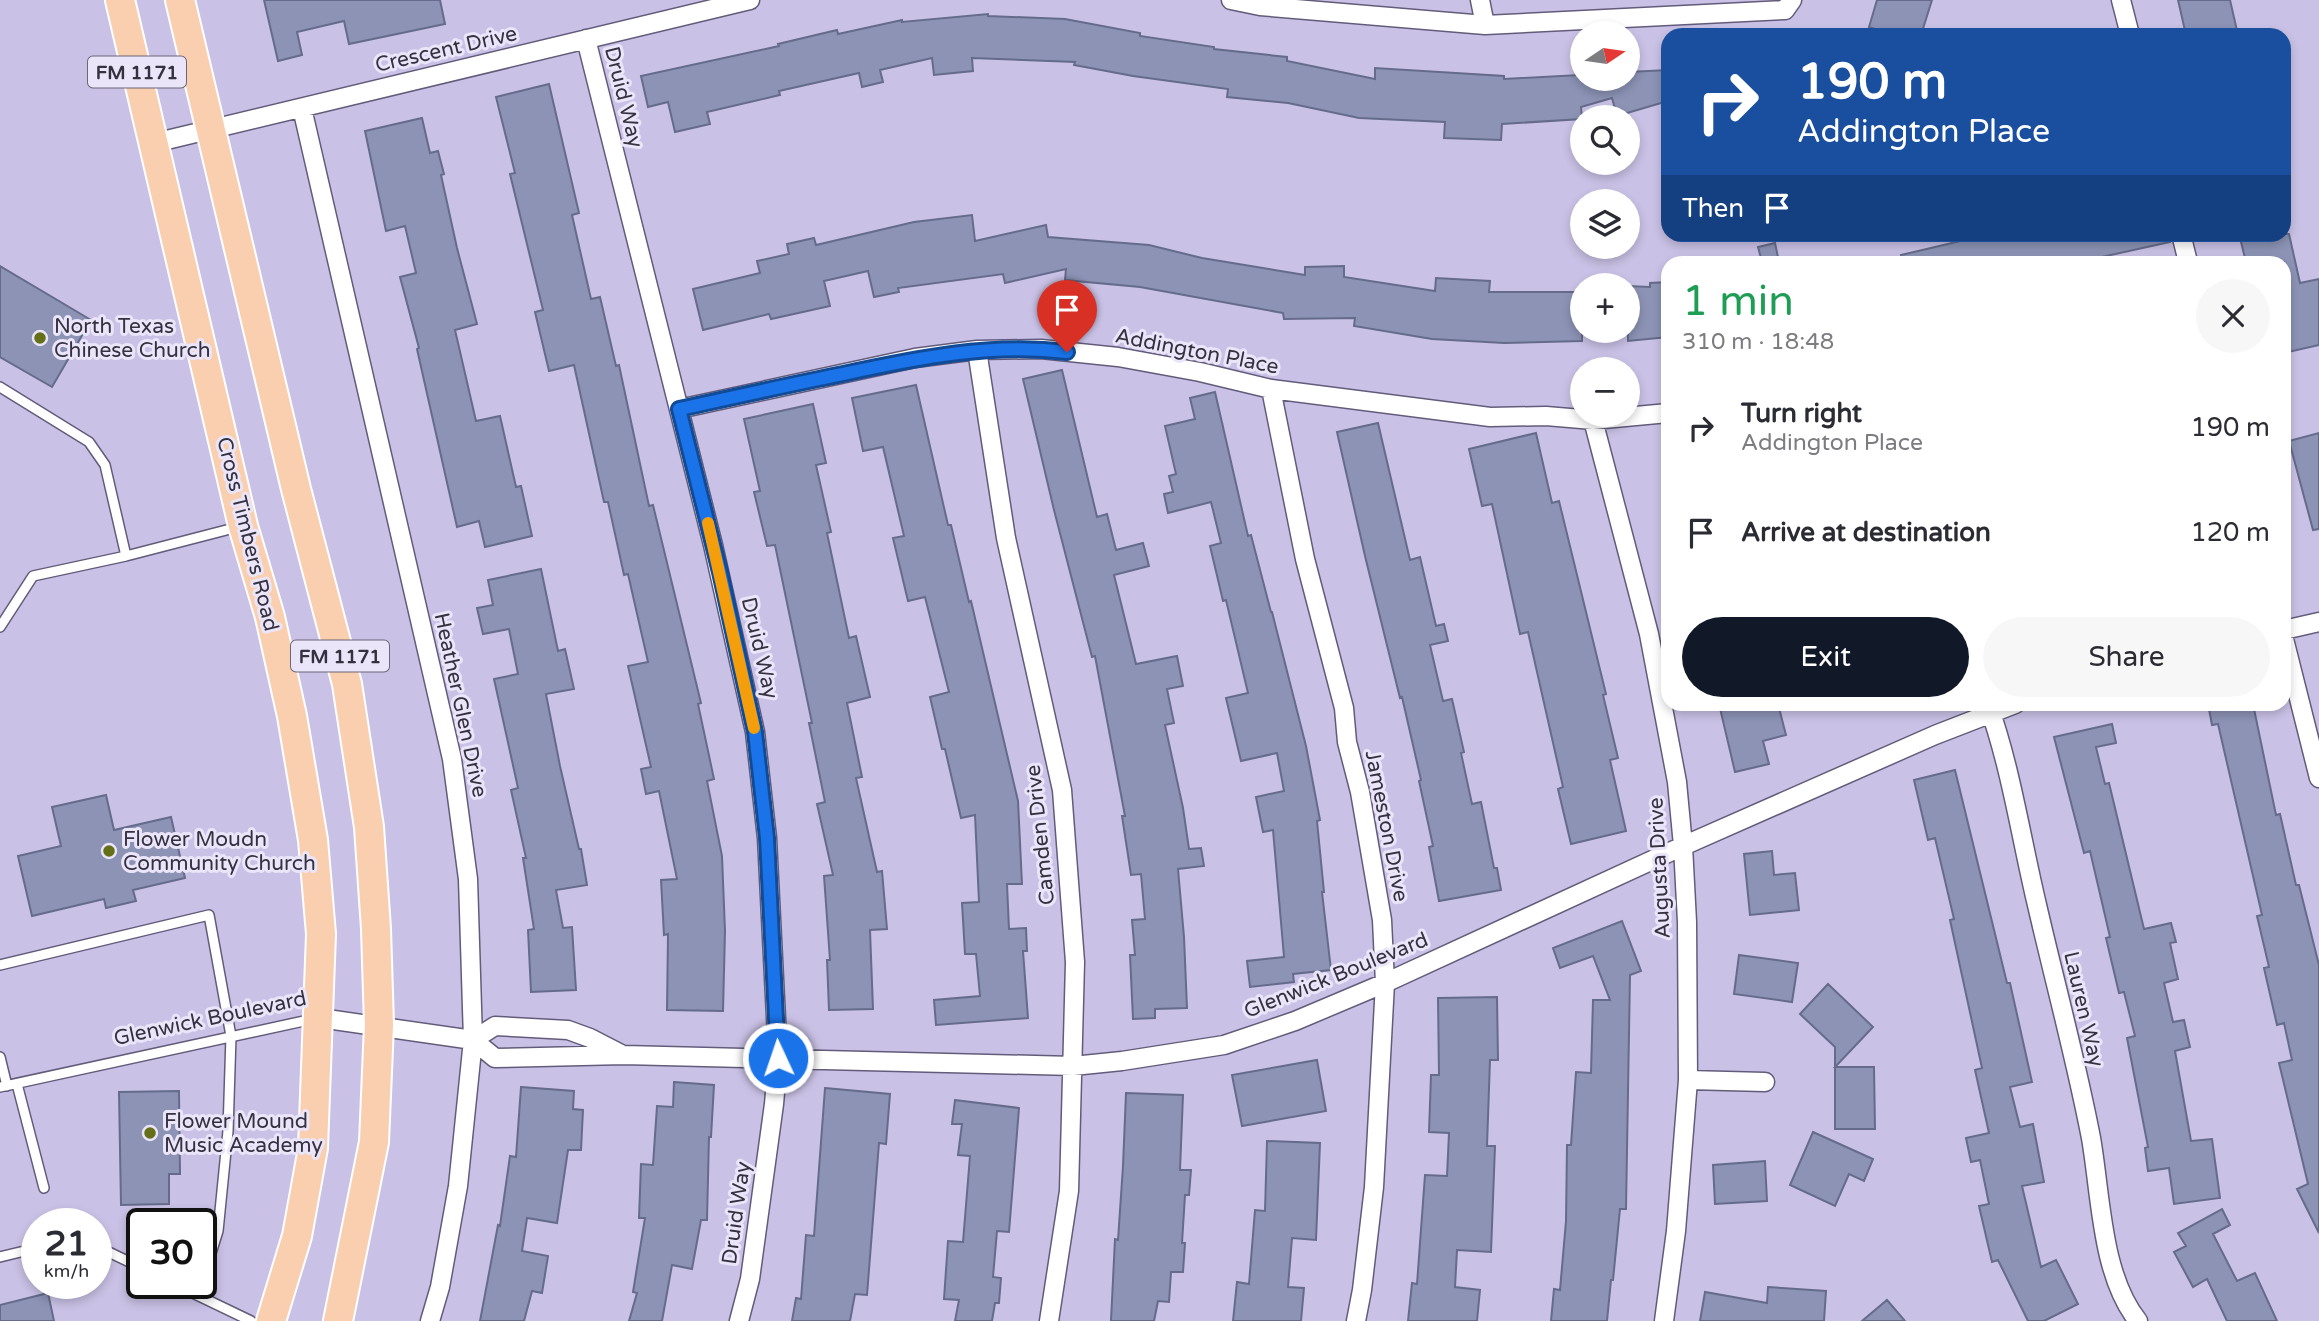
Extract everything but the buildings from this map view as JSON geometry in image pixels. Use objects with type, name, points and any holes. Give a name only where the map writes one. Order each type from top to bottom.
[{"type":"main road","name":"Cross Timbers Road","points":[[120,0],[243,526],[270,617],[292,716],[313,840],[321,934],[320,1018],[313,1148],[297,1236],[271,1321]]},
{"type":"main road","name":"FM 1171","points":[[180,0],[296,489],[347,684],[369,827],[379,1025],[374,1142],[338,1321]]},
{"type":"street","name":"Crescent Drive","points":[[154,143],[750,0]]},
{"type":"street","points":[[1231,0],[1260,6],[1485,25],[1785,10],[1792,0]]},
{"type":"street","points":[[1480,0],[1485,25]]},
{"type":"street","points":[[2121,0],[2128,28]]},
{"type":"street","name":"Druid Way","points":[[586,39],[720,572],[755,732],[767,838],[778,1058],[750,1279],[739,1321]]},
{"type":"street","name":"Heather Glen Drive","points":[[302,108],[452,759],[468,879],[473,1040],[458,1186],[440,1287],[430,1321]]},
{"type":"street","name":"Addington Place","points":[[679,409],[915,358],[977,350],[1041,349],[1118,357],[1200,372],[1271,389],[1490,416],[1570,419]]},
{"type":"street","name":"Camden Drive","points":[[977,350],[1006,538],[1062,790],[1075,962],[1069,1191],[1049,1321]]},
{"type":"street","name":"Jameston Drive","points":[[1271,389],[1305,559],[1344,708],[1347,742],[1360,792],[1382,920],[1385,983],[1374,1186],[1356,1321]]},
{"type":"street","name":"Addington Place","points":[[1640,416],[1661,414]]},
{"type":"street","name":"Augusta Drive","points":[[1595,427],[1649,634],[1661,697]]},
{"type":"street","points":[[2291,628],[2319,622]]},
{"type":"street","points":[[2291,667],[2319,778]]},
{"type":"street","name":"Augusta Drive","points":[[1664,711],[1677,782],[1683,846],[1687,922],[1688,1080],[1676,1231],[1664,1321]]},
{"type":"street","name":"Glenwick Boulevard","points":[[320,1018],[473,1040],[495,1058],[624,1055],[1073,1066],[1122,1062],[1224,1045],[1295,1021],[1385,983],[1982,711]]},
{"type":"street","name":"Lauren Way","points":[[1990,711],[2072,1052],[2118,1289],[2138,1321]]},
{"type":"street","name":"Glenwick Boulevard","points":[[473,1040],[495,1026],[568,1030],[624,1055]]},
{"type":"street","points":[[1688,1080],[1765,1083]]},
{"type":"lane","points":[[0,387],[89,442],[105,465],[125,556]]},
{"type":"lane","points":[[0,627],[33,576],[243,526]]},
{"type":"lane","points":[[0,965],[209,915],[231,1036],[228,1130],[217,1230]]},
{"type":"lane","name":"Glenwick Boulevard","points":[[8,1086],[320,1018]]},
{"type":"lane","points":[[0,1057],[44,1188]]},
{"type":"lane","points":[[0,1257],[21,1252]]},
{"type":"lane","points":[[206,1299],[251,1321]]},
{"type":"slow traffic","points":[[708,523],[754,728]]},
{"type":"place","name":"North Texas Chinese Church","points":[[40,338]]},
{"type":"place","name":"Flower Moudn Community Church","points":[[109,851]]},
{"type":"place","name":"Flower Mound Music Academy","points":[[150,1133]]},
{"type":"route","points":[[778,1058],[767,838],[755,732],[720,572],[679,409],[915,358],[977,350],[1041,349],[1067,352]]}]
